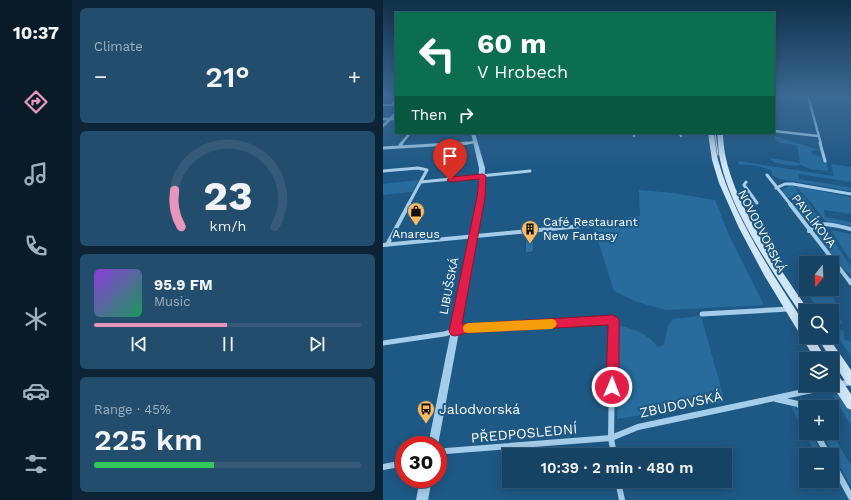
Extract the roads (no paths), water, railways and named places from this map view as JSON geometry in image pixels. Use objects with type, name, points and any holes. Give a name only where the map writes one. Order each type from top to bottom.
[{"type":"main road","name":"NOVODVORSKÁ","points":[[711,134],[716,161],[730,200],[748,236],[799,323]]},
{"type":"main road","name":"NOVODVORSKÁ","points":[[720,134],[723,155],[738,199],[756,235],[800,304]]},
{"type":"main road","points":[[827,344],[851,381]]},
{"type":"main road","points":[[839,387],[851,404]]},
{"type":"street","points":[[383,126],[389,119]]},
{"type":"street","points":[[814,119],[825,161]]},
{"type":"street","points":[[775,131],[818,136]]},
{"type":"street","points":[[399,147],[409,134]]},
{"type":"street","name":"LIBUŠSKÁ","points":[[435,436],[481,197],[483,176],[481,162],[473,134]]},
{"type":"street","points":[[383,148],[459,145],[475,142]]},
{"type":"street","points":[[383,171],[418,168],[427,170],[385,245]]},
{"type":"street","points":[[421,182],[530,171]]},
{"type":"street","name":"PAVLÍKOVA","points":[[767,175],[809,231],[851,283]]},
{"type":"street","points":[[746,182],[744,185],[757,203]]},
{"type":"street","name":"PAVLÍKOVA","points":[[776,188],[785,184],[793,184],[851,194]]},
{"type":"street","points":[[809,231],[815,225],[825,224],[851,229]]},
{"type":"street","points":[[385,245],[592,225]]},
{"type":"street","points":[[702,314],[790,309]]},
{"type":"street","points":[[383,343],[466,328],[613,320],[611,438],[613,448]]},
{"type":"street","name":"ZBUDOVSKÁ","points":[[839,381],[851,381]]},
{"type":"street","name":"ZBUDOVSKÁ","points":[[611,438],[638,426],[774,399],[799,392]]},
{"type":"street","name":"ZBUDOVSKÁ","points":[[774,399],[790,401],[799,405]]},
{"type":"street","name":"PŘEDPOSLEDNÍ","points":[[447,451],[611,438]]},
{"type":"street","points":[[383,467],[395,465]]},
{"type":"street","points":[[839,475],[851,497]]},
{"type":"street","points":[[422,500],[425,488]]},
{"type":"street","points":[[619,488],[622,500]]},
{"type":"tram line","points":[[715,134],[718,155]]},
{"type":"place","name":"Anareus","points":[[416,226]]},
{"type":"place","name":"Café Restaurant New Fantasy","points":[[530,244]]},
{"type":"place","name":"Jalodvorská","points":[[426,424]]}]
